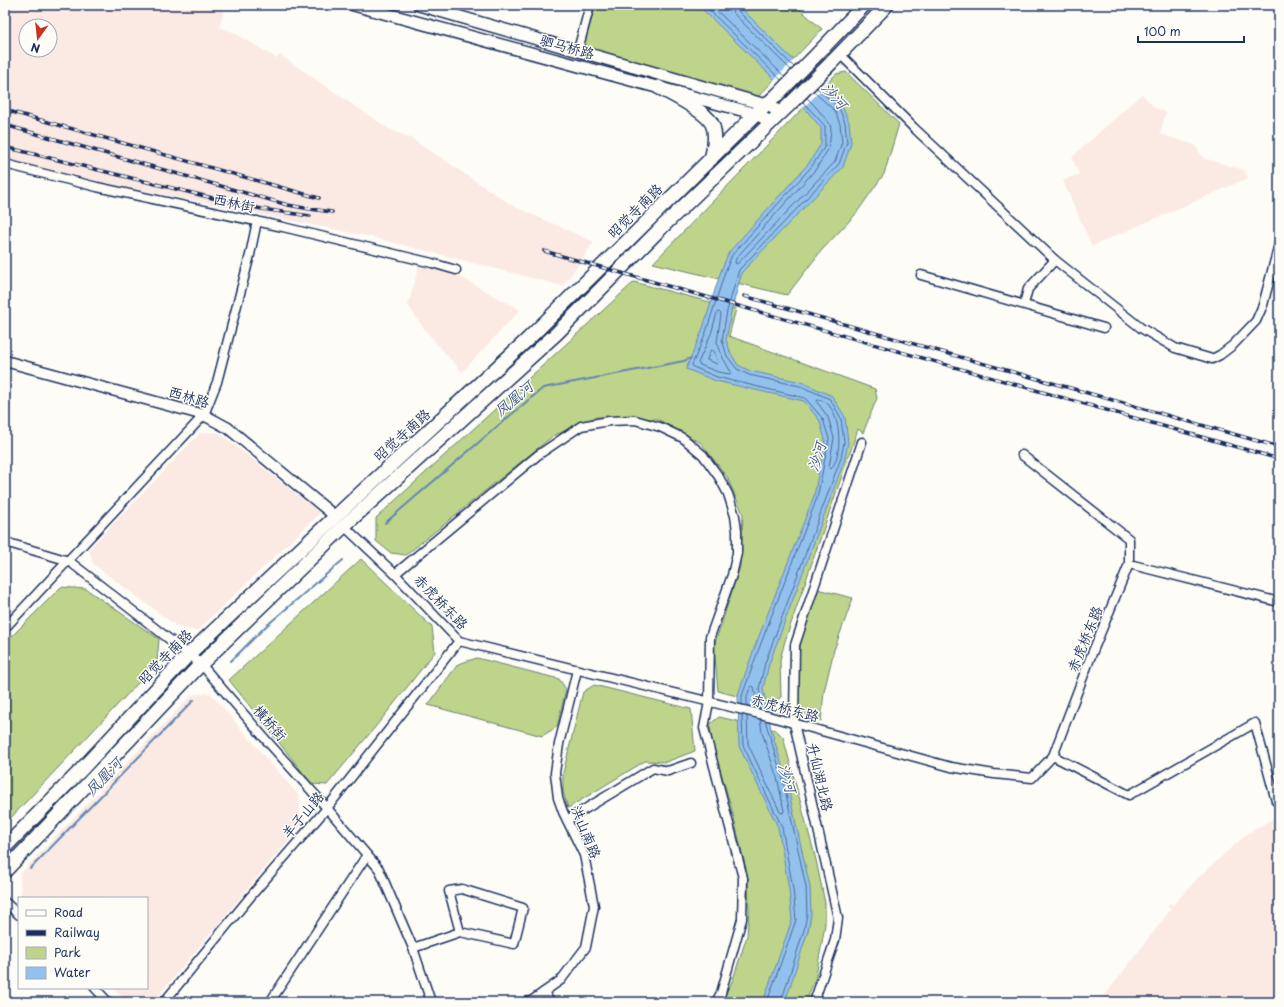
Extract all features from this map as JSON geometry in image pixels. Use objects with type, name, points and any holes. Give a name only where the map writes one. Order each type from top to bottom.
[{"type":"main road","name":"驷马桥路","points":[[354,5],[756,114],[771,122]]},
{"type":"main road","name":"驷马桥路","points":[[420,5],[766,105],[786,108]]},
{"type":"main road","name":"昭觉寺南路","points":[[5,871],[340,521],[528,340],[776,96],[864,5]]},
{"type":"main road","name":"昭觉寺南路","points":[[5,847],[80,771],[189,654],[556,334],[661,228],[786,108],[887,5]]},
{"type":"main road","points":[[658,87],[706,116],[712,124],[714,149],[711,159]]},
{"type":"street","points":[[578,50],[590,5]]},
{"type":"street","points":[[835,58],[913,126],[1056,260],[1140,328],[1175,348],[1212,359],[1233,345],[1256,321],[1263,305],[1279,244]]},
{"type":"street","name":"西林街","points":[[5,164],[97,187],[257,221],[456,270]]},
{"type":"street","points":[[5,628],[204,415],[217,382],[250,255],[257,221]]},
{"type":"street","points":[[1024,304],[1028,289],[1056,260]]},
{"type":"street","points":[[921,275],[1104,328]]},
{"type":"street","name":"西林路","points":[[5,361],[204,415],[228,428],[340,521]]},
{"type":"street","points":[[395,574],[538,455],[581,426],[609,421],[635,420],[660,427],[683,438],[703,455],[719,477],[728,494],[735,516],[737,531],[737,553],[732,575],[710,637],[709,702],[704,728],[743,878],[742,918],[722,993],[716,1002]]},
{"type":"street","name":"升仙湖北路","points":[[815,1001],[835,940],[838,918],[794,723],[795,645],[862,442]]},
{"type":"street","points":[[1022,455],[1129,539],[1129,564],[1279,602]]},
{"type":"street","name":"赤虎桥东路","points":[[340,521],[395,574],[459,641],[768,716],[951,767],[1032,778],[1053,756],[1091,656],[1129,564]]},
{"type":"street","name":"横桥街","points":[[5,542],[69,561],[202,664],[379,869],[413,948],[431,1002]]},
{"type":"street","name":"羊子山路","points":[[164,1002],[251,896],[327,808],[459,641]]},
{"type":"street","name":"洪山南路","points":[[526,1002],[531,1001],[561,980],[586,947],[594,906],[584,855],[558,798],[555,773],[559,744],[577,670]]},
{"type":"street","points":[[1053,756],[1129,795],[1256,723],[1276,801],[1279,800]]},
{"type":"street","points":[[567,820],[653,768],[668,771],[691,763]]},
{"type":"street","points":[[270,1002],[367,855]]},
{"type":"street","points":[[413,948],[460,932],[514,944],[523,908],[462,888],[449,891],[460,932]]},
{"type":"street","points":[[5,902],[18,913]]},
{"type":"street","points":[[96,989],[108,1002]]},
{"type":"street","points":[[544,992],[550,1002]]},
{"type":"shaded area","points":[[5,5],[226,5],[219,27],[233,32],[276,58],[280,55],[387,128],[412,139],[513,206],[594,242],[563,286],[372,237],[78,177],[5,158]]},
{"type":"shaded area","points":[[1142,94],[1155,108],[1166,112],[1160,134],[1195,145],[1203,158],[1244,170],[1248,178],[1092,246],[1063,181],[1079,174],[1072,157]]},
{"type":"shaded area","points":[[419,266],[434,268],[462,278],[520,310],[462,372],[425,330],[408,305]]},
{"type":"shaded area","points":[[218,432],[320,513],[197,631],[178,627],[93,564],[89,549],[200,433]]},
{"type":"shaded area","points":[[210,693],[299,796],[301,825],[153,1002],[128,1002],[114,989],[148,989],[148,897],[21,897],[20,874],[192,695]]},
{"type":"shaded area","points":[[1279,815],[1279,1002],[1096,1002],[1100,996],[1103,998],[1171,909],[1167,906],[1171,903],[1173,905],[1200,876],[1247,834]]},
{"type":"green space","points":[[596,5],[795,5],[822,29],[758,97],[583,47]]},
{"type":"green space","points":[[846,72],[899,124],[884,174],[855,215],[821,251],[787,295],[653,263],[836,74]]},
{"type":"green space","points":[[634,282],[736,309],[729,336],[875,389],[877,398],[863,433],[858,429],[785,641],[780,660],[781,697],[770,705],[718,691],[714,646],[740,567],[743,514],[727,477],[701,443],[657,419],[596,417],[553,436],[406,555],[391,553],[376,541],[376,518]]},
{"type":"green space","points":[[361,559],[432,627],[435,652],[327,785],[312,784],[229,680]]},
{"type":"green space","points":[[61,587],[86,589],[159,639],[157,663],[5,824],[5,643]]},
{"type":"green space","points":[[817,589],[853,598],[834,650],[824,692],[821,721],[805,714],[798,707],[800,645]]},
{"type":"green space","points":[[477,658],[559,679],[566,689],[557,727],[542,736],[428,705],[458,664]]},
{"type":"green space","points":[[594,685],[691,709],[695,751],[666,762],[645,761],[568,808],[563,792],[563,773],[583,692]]},
{"type":"green space","points":[[719,717],[776,730],[783,737],[816,860],[825,903],[825,925],[816,976],[806,1002],[722,1002],[733,979],[747,936],[749,911],[748,878],[732,810],[712,742],[710,724]]},
{"type":"water","points":[[698,5],[738,5],[842,106],[849,122],[851,143],[843,167],[742,272],[731,312],[726,340],[731,354],[738,365],[750,371],[801,382],[832,396],[845,417],[848,442],[845,459],[769,664],[763,689],[771,729],[786,779],[810,887],[811,915],[808,931],[785,1002],[763,1002],[792,920],[789,889],[778,827],[739,746],[738,695],[754,649],[814,496],[825,440],[820,421],[804,401],[716,381],[686,369],[702,331],[721,271],[729,252],[809,163],[821,144],[821,128],[808,112]]},
{"type":"pier","points":[[795,59],[824,87],[802,109],[773,81]]},
{"type":"waterway","name":"凤凰河","points":[[385,523],[543,388],[684,361],[691,358]]},
{"type":"waterway","name":"凤凰河","points":[[231,661],[265,627],[343,560]]},
{"type":"waterway","name":"凤凰河","points":[[30,869],[194,700]]},
{"type":"railway","points":[[5,110],[319,198]]},
{"type":"railway","points":[[5,125],[288,205],[332,212]]},
{"type":"railway","points":[[5,147],[237,204],[310,216]]},
{"type":"railway","points":[[544,251],[1279,459]]},
{"type":"railway","points":[[744,296],[1279,447]]},
{"type":"water label","name":"沙河","points":[[834,96]]},
{"type":"water label","name":"沙河","points":[[817,457]]},
{"type":"water label","name":"沙河","points":[[787,778]]}]
